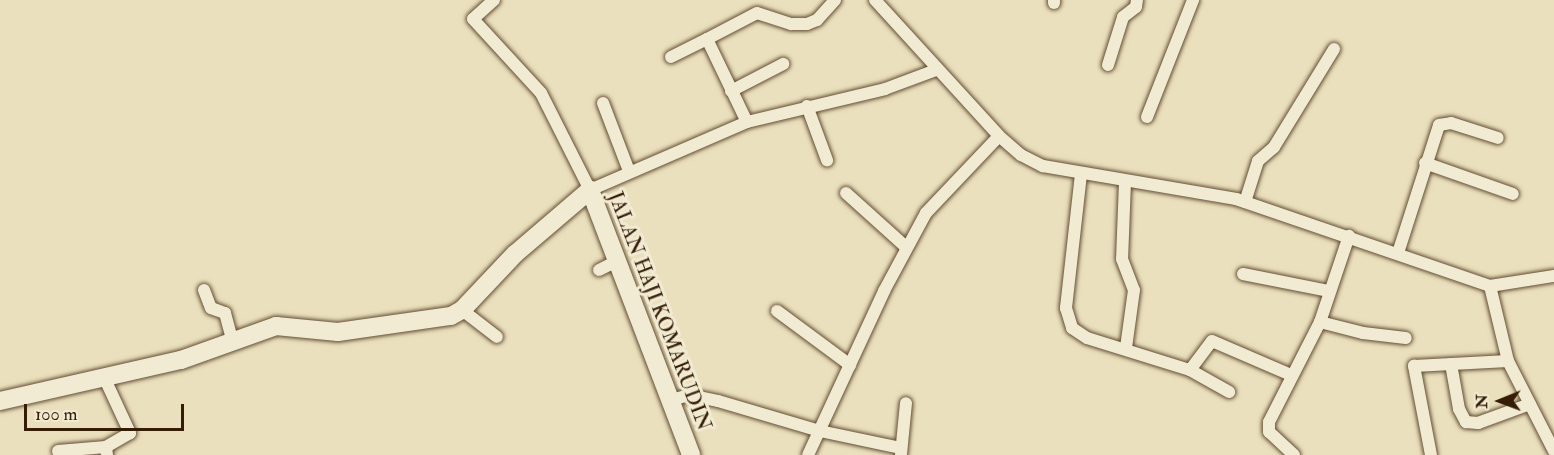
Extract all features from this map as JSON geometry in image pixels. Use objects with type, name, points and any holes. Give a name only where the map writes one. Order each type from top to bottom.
[{"type":"street","points":[[494,0],[473,19],[541,93],[583,194]]},
{"type":"street","points":[[671,57],[757,12],[790,24],[807,24],[817,20],[835,0]]},
{"type":"street","points":[[876,0],[936,70],[999,136],[1021,155],[1043,166],[1245,202],[1490,286],[1554,276]]},
{"type":"street","points":[[1108,65],[1123,17],[1136,7],[1137,0]]},
{"type":"street","points":[[1146,117],[1193,0]]},
{"type":"street","points":[[707,39],[747,122]]},
{"type":"street","points":[[1245,202],[1258,161],[1274,147],[1334,49]]},
{"type":"street","points":[[731,91],[783,64]]},
{"type":"street","points":[[0,401],[181,360],[276,326],[338,332],[451,316],[462,310],[515,254],[583,194],[629,171],[747,122],[885,89],[936,70]]},
{"type":"street","points":[[603,103],[629,171]]},
{"type":"street","points":[[807,106],[827,160]]},
{"type":"street","points":[[1398,253],[1436,129],[1442,122],[1498,138]]},
{"type":"street","points":[[808,455],[906,247],[941,194],[999,136]]},
{"type":"street","points":[[1425,163],[1513,194]]},
{"type":"street","points":[[1081,174],[1067,291],[1068,321],[1087,338],[1126,348],[1190,370],[1229,392]]},
{"type":"street","points":[[1125,182],[1122,259],[1134,290],[1126,348]]},
{"type":"street","points":[[846,193],[906,247]]},
{"type":"street","name":"JALAN HAJI KOMARUDIN","points":[[583,194],[609,265],[671,400],[691,455]]},
{"type":"street","points":[[1294,455],[1268,427],[1291,375],[1320,322],[1349,236]]},
{"type":"street","points":[[1243,274],[1329,291]]},
{"type":"street","points":[[1490,286],[1508,361],[1554,451]]},
{"type":"street","points":[[204,290],[211,308],[225,313],[233,342]]},
{"type":"street","points":[[462,310],[496,337]]},
{"type":"street","points":[[777,311],[850,365]]},
{"type":"street","points":[[1320,322],[1363,333],[1406,338]]},
{"type":"street","points":[[1190,370],[1212,341],[1291,375]]},
{"type":"street","points":[[1431,455],[1413,368],[1415,365],[1508,361]]},
{"type":"street","points":[[1451,364],[1459,409],[1466,422],[1478,423],[1530,404]]},
{"type":"street","points":[[58,451],[107,451],[130,433],[104,377]]},
{"type":"street","points":[[671,400],[690,395],[718,400],[820,431],[901,451],[906,403]]}]
